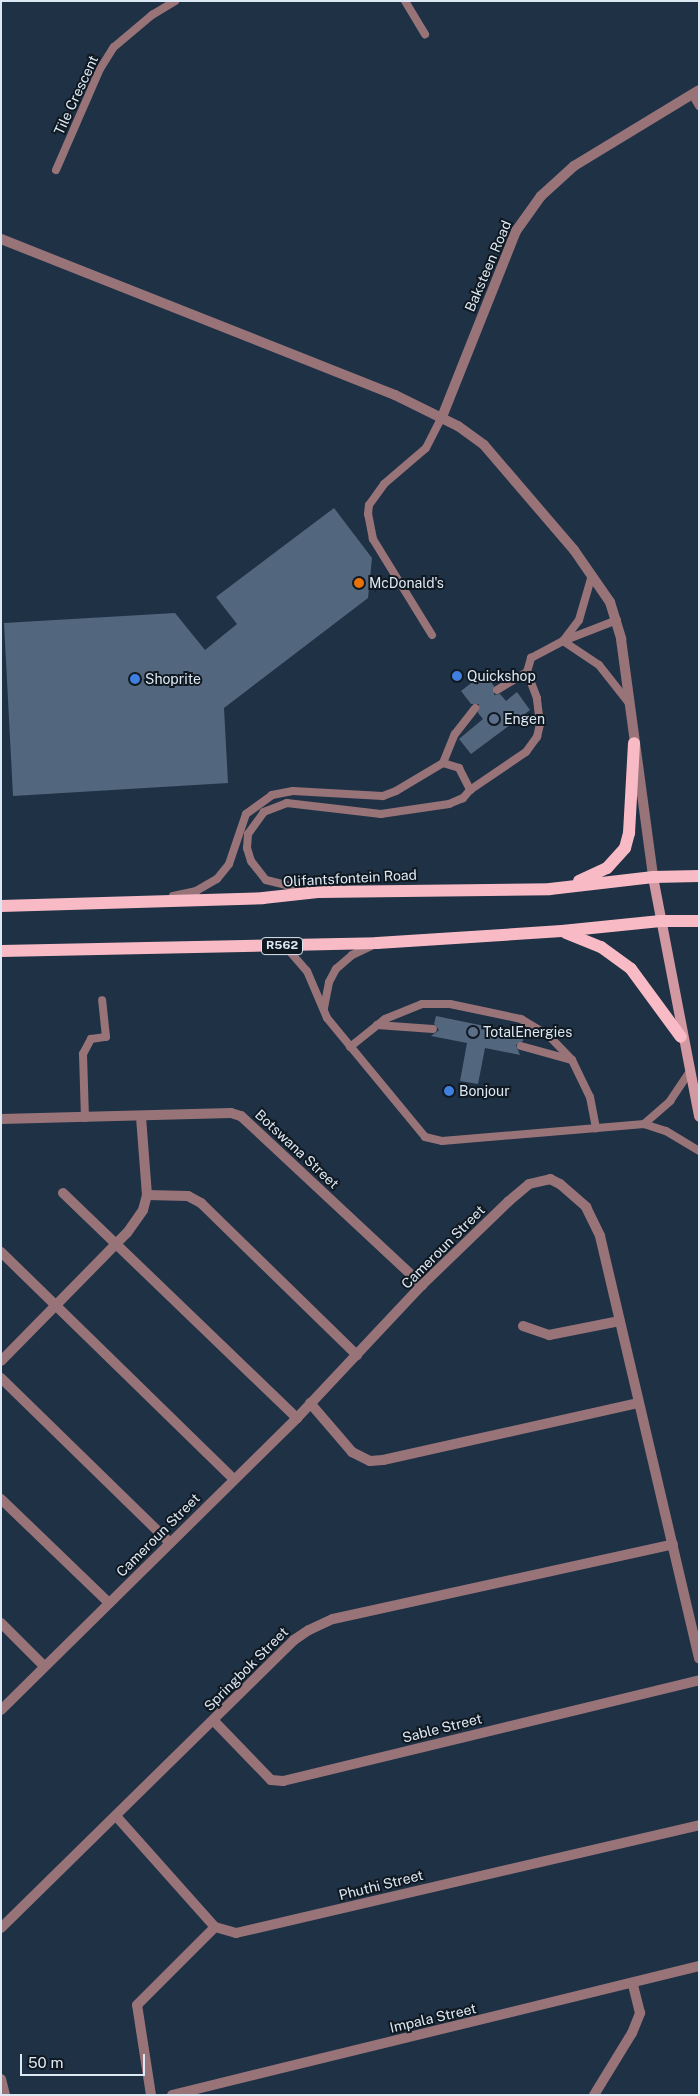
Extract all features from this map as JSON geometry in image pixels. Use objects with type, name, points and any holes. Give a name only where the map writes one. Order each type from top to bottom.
[{"type":"main road","points":[[550,889],[607,868],[625,848],[629,833],[634,743]]},
{"type":"main road","name":"Olifantsfontein Road","points":[[1,906],[263,898],[318,892],[550,889],[653,877],[699,876]]},
{"type":"main road","points":[[653,877],[681,1037],[699,1117]]},
{"type":"main road","name":"R562","points":[[1,951],[377,943],[562,932],[660,921],[699,922]]},
{"type":"main road","points":[[562,932],[596,945],[620,960],[646,987],[681,1037]]},
{"type":"street","name":"Baksteen Road","points":[[442,417],[516,231],[541,196],[574,166],[696,92]]},
{"type":"street","points":[[1,239],[395,394],[442,417],[474,437],[494,455],[592,573],[604,590],[617,620],[653,877]]},
{"type":"street","name":"Botswana Street","points":[[1,1119],[240,1116],[422,1285]]},
{"type":"street","points":[[1,1361],[118,1243],[136,1222],[147,1195],[141,1117]]},
{"type":"street","name":"Cameroun Street","points":[[1,1710],[296,1418],[422,1285],[529,1184],[550,1180],[573,1194],[594,1218],[699,1659]]},
{"type":"street","points":[[63,1193],[118,1243],[296,1418]]},
{"type":"street","points":[[147,1195],[188,1196],[201,1203],[357,1355]]},
{"type":"street","points":[[1,1252],[234,1480]]},
{"type":"street","points":[[522,1326],[549,1335],[620,1321]]},
{"type":"street","points":[[1,1378],[170,1542]]},
{"type":"street","points":[[310,1403],[352,1452],[370,1461],[383,1460],[638,1403]]},
{"type":"street","points":[[1,1499],[109,1603]]},
{"type":"street","name":"Springbok Street","points":[[1,1928],[301,1634],[333,1619],[672,1544]]},
{"type":"street","points":[[1,1624],[44,1666]]},
{"type":"street","name":"Sable Street","points":[[214,1721],[272,1780],[283,1781],[699,1680]]},
{"type":"street","points":[[116,1816],[215,1928],[137,2005],[152,2095]]},
{"type":"street","name":"Phuthi Street","points":[[215,1928],[236,1933],[699,1825]]},
{"type":"street","name":"Impala Street","points":[[172,2095],[633,1985],[699,1966]]},
{"type":"street","points":[[594,2095],[632,2033],[640,2013],[633,1985]]},
{"type":"street","points":[[1,2079],[5,2095]]},
{"type":"lane","name":"Tile Crescent","points":[[56,170],[100,69],[114,47],[152,15],[175,1]]},
{"type":"lane","points":[[405,1],[425,34]]},
{"type":"lane","points":[[696,92],[699,106]]},
{"type":"lane","points":[[432,635],[373,539],[368,514],[370,506],[384,484],[426,448],[442,417]]},
{"type":"lane","points":[[563,640],[579,620],[592,573]]},
{"type":"lane","points":[[497,690],[527,672],[534,655],[563,640],[617,620]]},
{"type":"lane","points":[[563,640],[599,665],[630,704]]},
{"type":"lane","points":[[318,892],[275,884],[266,880],[251,861],[247,848],[248,834],[258,817],[269,809],[295,803],[395,814],[453,803],[526,752],[538,737],[540,724],[537,698],[527,672]]},
{"type":"lane","points":[[150,902],[196,891],[217,880],[229,864],[242,821],[264,799],[293,791],[372,797],[390,795],[443,763],[455,734],[475,708]]},
{"type":"lane","points":[[443,763],[459,768],[470,790]]},
{"type":"lane","points":[[324,1013],[329,982],[336,969],[352,955],[377,943]]},
{"type":"lane","points":[[285,946],[307,971],[324,1013],[414,1127],[430,1139],[644,1124],[666,1131],[699,1151]]},
{"type":"lane","points":[[85,1118],[83,1054],[91,1039],[106,1036],[102,1000]]},
{"type":"lane","points":[[350,1047],[377,1025],[409,1006],[450,1004],[526,1021],[549,1036],[572,1060],[590,1097],[596,1128]]},
{"type":"lane","points":[[377,1025],[433,1030]]},
{"type":"lane","points":[[521,1046],[572,1060]]},
{"type":"lane","points":[[644,1124],[670,1101],[689,1073]]},
{"type":"building","name":"Shoprite","points":[[334,508],[372,558],[368,598],[224,708],[228,783],[13,796],[4,623],[175,613],[205,650],[237,624],[216,597]]},
{"type":"building","points":[[484,673],[494,686],[494,695],[500,694],[506,701],[517,692],[530,710],[471,754],[459,739],[483,719],[478,713],[479,704],[471,704],[461,691]]},
{"type":"building","points":[[436,1016],[524,1034],[523,1041],[516,1045],[520,1055],[485,1048],[478,1084],[460,1081],[467,1043],[431,1036],[439,1030],[434,1024]]},
{"type":"place","name":"McDonald's","points":[[359,583]]},
{"type":"place","name":"Quickshop","points":[[457,676]]},
{"type":"place","name":"Shoprite","points":[[135,679]]},
{"type":"place","name":"Engen","points":[[494,719]]},
{"type":"place","name":"TotalEnergies","points":[[473,1032]]},
{"type":"place","name":"Bonjour","points":[[449,1091]]}]
